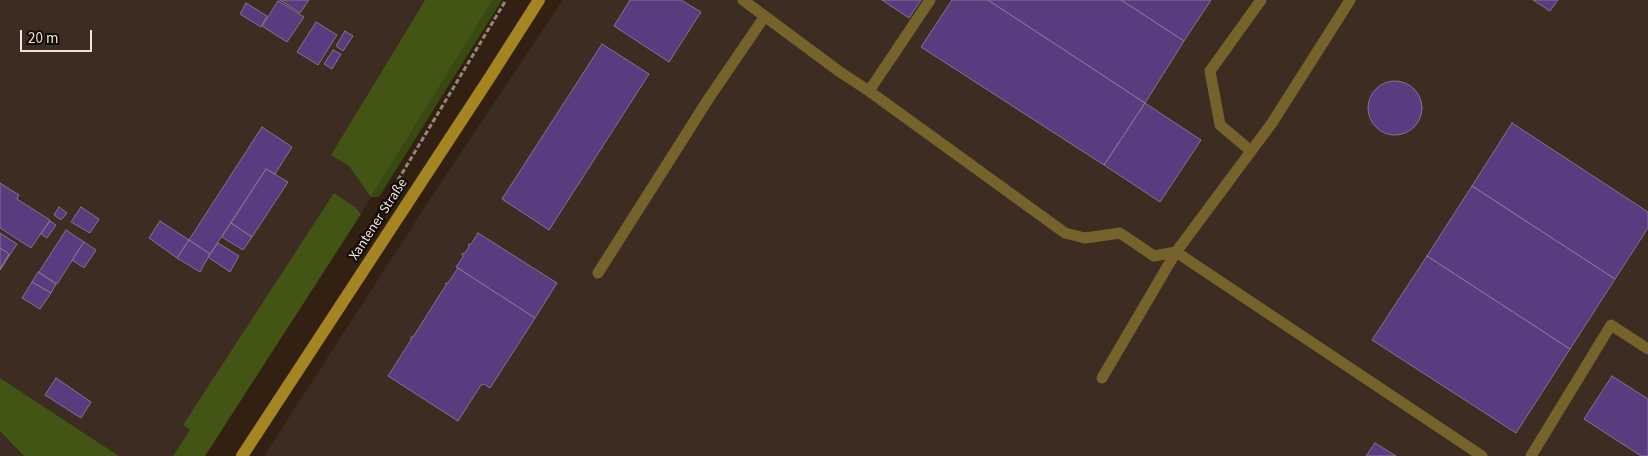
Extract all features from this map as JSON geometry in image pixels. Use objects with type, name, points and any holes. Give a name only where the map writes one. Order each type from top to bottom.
[{"type":"main road","name":"Xantener Straße","points":[[242,456],[490,77],[538,0]]},
{"type":"lane","points":[[743,0],[1065,233],[1084,238],[1120,233],[1154,256],[1176,252],[1482,456]]},
{"type":"lane","points":[[869,91],[930,0]]},
{"type":"lane","points":[[1251,151],[1220,125],[1210,71],[1261,0]]},
{"type":"lane","points":[[1102,378],[1176,252],[1272,123],[1350,0]]},
{"type":"lane","points":[[598,273],[709,98],[765,16]]},
{"type":"lane","points":[[1531,456],[1611,325],[1648,349]]},
{"type":"shaded area","points":[[0,0],[425,0],[331,155],[349,166],[371,197],[361,214],[356,207],[184,425],[190,430],[173,456],[119,456],[0,378]]},
{"type":"shaded area","points":[[563,0],[1648,0],[1648,456],[264,456],[419,216]]},
{"type":"shaded area","points":[[0,431],[24,456],[0,456]]},
{"type":"green space","points":[[425,0],[493,0],[371,197],[349,166],[331,155]]},
{"type":"green space","points":[[493,0],[502,0],[379,197],[371,197]]},
{"type":"green space","points":[[334,193],[356,208],[361,214],[205,456],[173,456],[190,430],[183,425]]},
{"type":"green space","points":[[0,378],[119,456],[24,456],[0,431]]},
{"type":"building","points":[[280,0],[309,0],[300,13]]},
{"type":"building","points":[[630,0],[681,0],[701,12],[669,62],[614,26]]},
{"type":"building","points":[[882,0],[921,0],[909,18]]},
{"type":"building","points":[[952,0],[988,0],[1145,103],[1104,165],[921,47]]},
{"type":"building","points":[[988,0],[1121,0],[1184,41],[1145,103]]},
{"type":"building","points":[[1121,0],[1211,0],[1184,41]]},
{"type":"building","points":[[1533,0],[1558,0],[1550,11]]},
{"type":"building","points":[[278,1],[304,17],[287,42],[262,26]]},
{"type":"building","points":[[246,3],[267,16],[261,27],[240,14]]},
{"type":"building","points":[[316,22],[337,35],[318,65],[297,52]]},
{"type":"building","points":[[345,31],[353,36],[343,51],[336,46]]},
{"type":"building","points":[[602,44],[649,74],[549,230],[502,199]]},
{"type":"building","points":[[333,50],[341,54],[332,69],[324,64]]},
{"type":"building","points":[[1395,81],[1405,83],[1414,89],[1420,98],[1422,108],[1420,118],[1414,127],[1405,133],[1395,135],[1385,133],[1376,127],[1370,118],[1368,108],[1370,98],[1376,89],[1385,83]]},
{"type":"building","points":[[1145,103],[1201,140],[1160,202],[1104,165]]},
{"type":"building","points":[[1512,123],[1648,212],[1648,228],[1615,279],[1472,186]]},
{"type":"building","points":[[262,127],[292,147],[275,174],[266,169],[210,254],[189,240]]},
{"type":"building","points":[[266,169],[288,182],[252,237],[231,223]]},
{"type":"building","points":[[0,183],[19,195],[17,199],[50,220],[31,248],[0,228]]},
{"type":"building","points":[[1472,186],[1615,279],[1570,349],[1427,256]]},
{"type":"building","points":[[59,207],[67,213],[61,220],[54,215]]},
{"type":"building","points":[[81,207],[99,219],[90,233],[71,222]]},
{"type":"building","points":[[50,221],[56,225],[47,238],[41,234]]},
{"type":"building","points":[[160,221],[189,240],[177,258],[149,238]]},
{"type":"building","points":[[231,223],[252,237],[243,250],[222,237]]},
{"type":"building","points":[[66,230],[84,242],[57,284],[39,272]]},
{"type":"building","points":[[0,233],[17,244],[0,270],[9,254],[0,248]]},
{"type":"building","points":[[478,233],[557,283],[535,318],[456,267],[463,257],[462,254],[465,253],[469,247],[468,245],[471,244]]},
{"type":"building","points":[[189,240],[210,254],[200,272],[177,258]]},
{"type":"building","points":[[84,242],[96,250],[84,268],[72,260]]},
{"type":"building","points":[[218,243],[239,256],[230,272],[208,257]]},
{"type":"building","points":[[0,248],[9,254],[0,269]]},
{"type":"building","points":[[1427,256],[1570,349],[1516,433],[1372,340]]},
{"type":"building","points":[[458,268],[535,318],[490,388],[484,384],[481,385],[458,421],[388,376],[446,283],[448,283]]},
{"type":"building","points":[[38,272],[56,284],[51,293],[32,282]]},
{"type":"building","points":[[32,282],[51,293],[40,309],[22,298]]},
{"type":"building","points":[[1612,376],[1648,399],[1648,456],[1641,456],[1584,419]]},
{"type":"building","points":[[56,378],[91,402],[81,418],[45,395]]},
{"type":"building","points":[[1375,443],[1396,456],[1366,456]]}]
